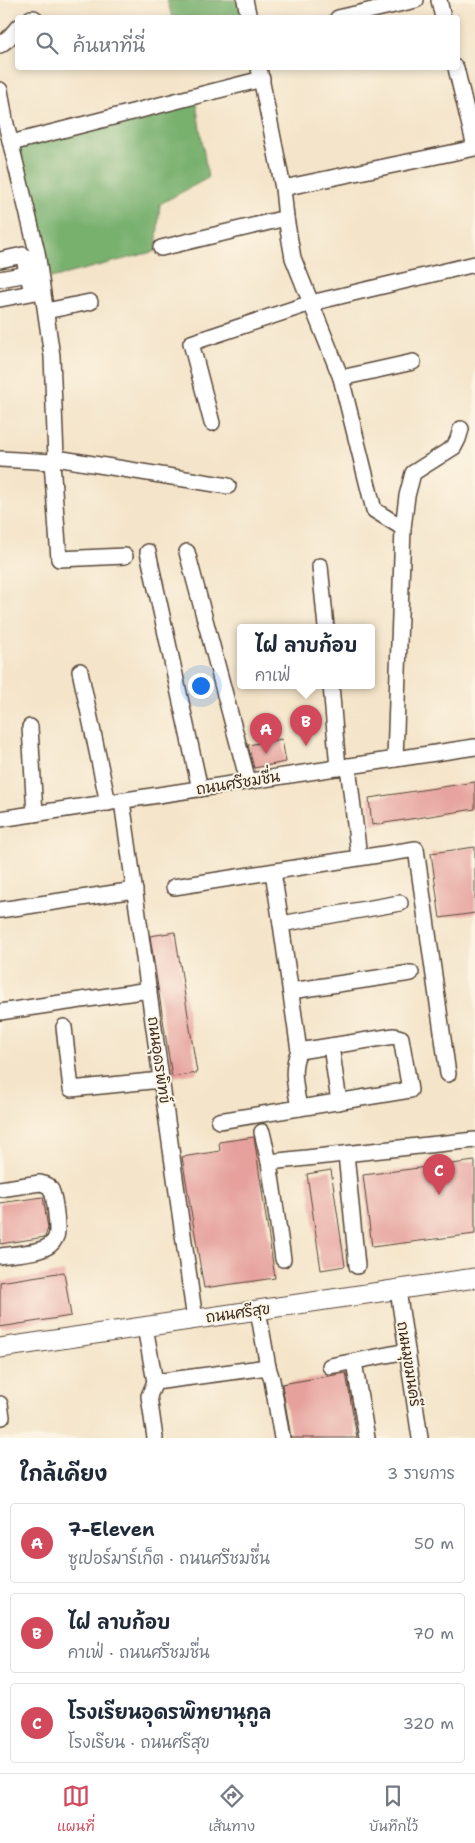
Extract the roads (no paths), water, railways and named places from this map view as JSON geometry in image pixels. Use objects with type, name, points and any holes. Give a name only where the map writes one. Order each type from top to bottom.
[{"type":"main road","name":"ถนนศรีสุข","points":[[0,1348],[475,1278]]},
{"type":"street","points":[[245,0],[248,15]]},
{"type":"street","points":[[351,15],[416,0]]},
{"type":"street","points":[[439,0],[443,15]]},
{"type":"street","points":[[0,45],[15,31]]},
{"type":"street","points":[[283,188],[475,147],[456,70]]},
{"type":"street","points":[[11,143],[261,73],[283,188],[293,258],[342,378],[374,510],[403,528]]},
{"type":"street","points":[[0,90],[37,252],[37,291]]},
{"type":"street","points":[[162,248],[286,218]]},
{"type":"street","points":[[0,260],[23,256],[28,274],[46,311],[52,356],[58,559],[125,556]]},
{"type":"street","points":[[212,422],[191,343],[311,303],[475,264]]},
{"type":"street","points":[[0,279],[28,274]]},
{"type":"street","points":[[0,299],[37,291]]},
{"type":"street","points":[[46,311],[90,302]]},
{"type":"street","points":[[342,378],[413,362]]},
{"type":"street","points":[[395,759],[403,528],[407,496],[413,473],[454,447],[458,440],[460,429]]},
{"type":"street","points":[[0,459],[54,460],[228,486]]},
{"type":"street","points":[[148,552],[200,789]]},
{"type":"street","points":[[187,552],[248,782]]},
{"type":"street","points":[[320,566],[326,624]]},
{"type":"street","name":"ถนนอุดรพิทข์","points":[[80,671],[115,802],[135,890],[195,1320]]},
{"type":"street","points":[[332,689],[359,857]]},
{"type":"street","points":[[30,727],[35,814]]},
{"type":"street","name":"ถนนศรีชมชื่น","points":[[0,819],[475,747]]},
{"type":"street","points":[[174,887],[359,857],[416,850],[448,1074]]},
{"type":"street","points":[[273,872],[299,1051],[295,1060],[294,1072],[299,1108]]},
{"type":"street","points":[[0,910],[135,890]]},
{"type":"street","points":[[281,924],[400,903]]},
{"type":"street","points":[[291,991],[411,973]]},
{"type":"street","points":[[0,1012],[149,990]]},
{"type":"street","points":[[64,1027],[71,1089],[162,1080]]},
{"type":"street","points":[[219,1121],[410,1090],[401,1038],[394,1036],[299,1051]]},
{"type":"street","points":[[331,1046],[339,1102]]},
{"type":"street","points":[[262,1132],[269,1162],[283,1259]]},
{"type":"street","points":[[269,1162],[475,1140]]},
{"type":"street","points":[[346,1154],[357,1266]]},
{"type":"street","points":[[0,1189],[40,1183],[46,1185],[51,1189],[53,1196],[57,1231],[55,1239],[50,1245],[42,1249],[0,1256]]},
{"type":"street","name":"ถนนมุขมนครี","points":[[398,1290],[420,1438]]},
{"type":"street","points":[[258,1310],[282,1438]]},
{"type":"street","points":[[145,1327],[155,1382],[149,1396],[155,1438]]},
{"type":"street","points":[[330,1366],[407,1351]]},
{"type":"street","points":[[354,1362],[367,1438]]},
{"type":"street","points":[[155,1382],[268,1367]]},
{"type":"place","name":"ไฝ ลาบก้อบ","points":[[306,746]]},
{"type":"place","name":"7-Eleven","points":[[266,754]]},
{"type":"place","name":"โรงเรียนอุดรพิทยานุกูล","points":[[439,1195]]}]
